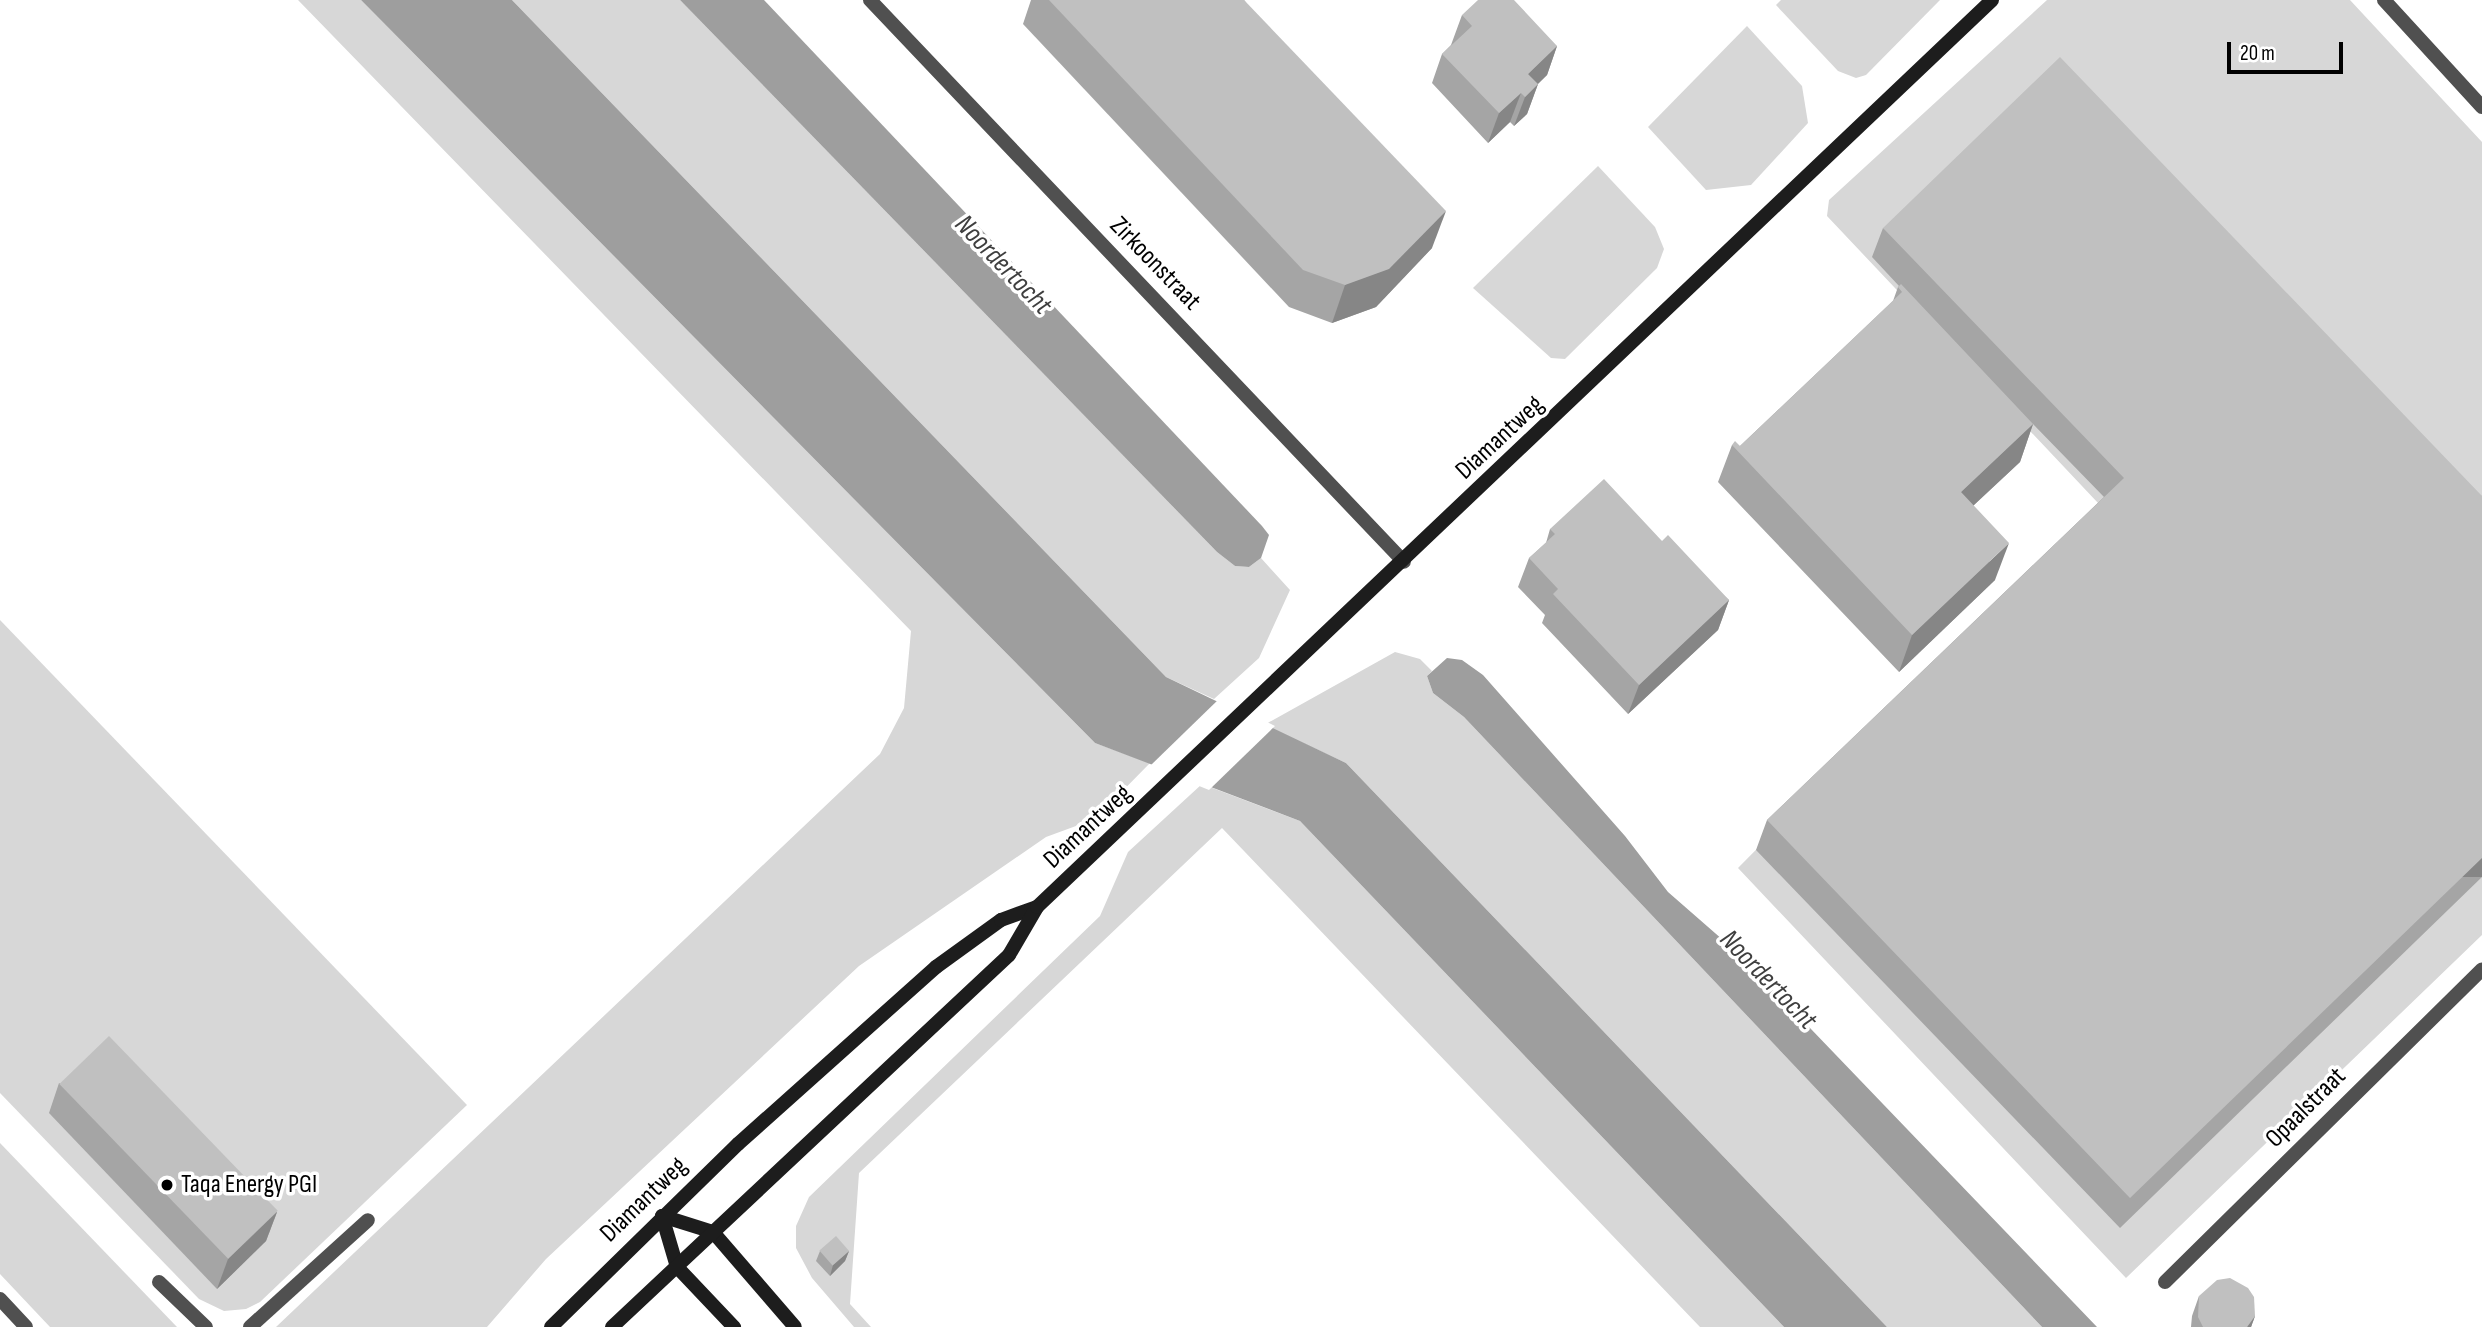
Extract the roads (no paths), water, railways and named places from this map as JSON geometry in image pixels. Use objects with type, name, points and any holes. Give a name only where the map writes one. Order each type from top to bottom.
[{"type":"street","name":"Zirkoonstraat","points":[[870,0],[1404,562]]},
{"type":"street","name":"Diamantweg","points":[[612,1327],[1009,955],[1037,907],[1279,681],[1992,0]]},
{"type":"street","points":[[2384,0],[2482,107]]},
{"type":"street","name":"Diamantweg","points":[[551,1327],[662,1216],[936,967],[1001,920],[1037,907]]},
{"type":"street","name":"Opaalstraat","points":[[2165,1282],[2482,969]]},
{"type":"street","points":[[662,1216],[713,1232],[795,1327]]},
{"type":"street","points":[[662,1216],[677,1267],[734,1327]]},
{"type":"street","points":[[250,1327],[368,1220]]},
{"type":"street","points":[[159,1282],[205,1327]]},
{"type":"street","points":[[0,1300],[26,1327]]},
{"type":"water","points":[[361,0],[512,0],[1166,677],[1346,763],[1887,1327],[1784,1327],[1300,821],[1095,743]]},
{"type":"water","name":"Noordertocht","points":[[680,0],[764,0],[1262,526],[1269,535],[1261,558],[1249,567],[1235,566],[1217,552]]},
{"type":"water","points":[[1447,658],[1462,660],[1483,675],[1625,836],[1668,892],[1739,954],[2097,1327],[2042,1327],[1464,717],[1433,693],[1427,676]]},
{"type":"place","name":"Taqa Energy PGI","points":[[167,1185]]}]
